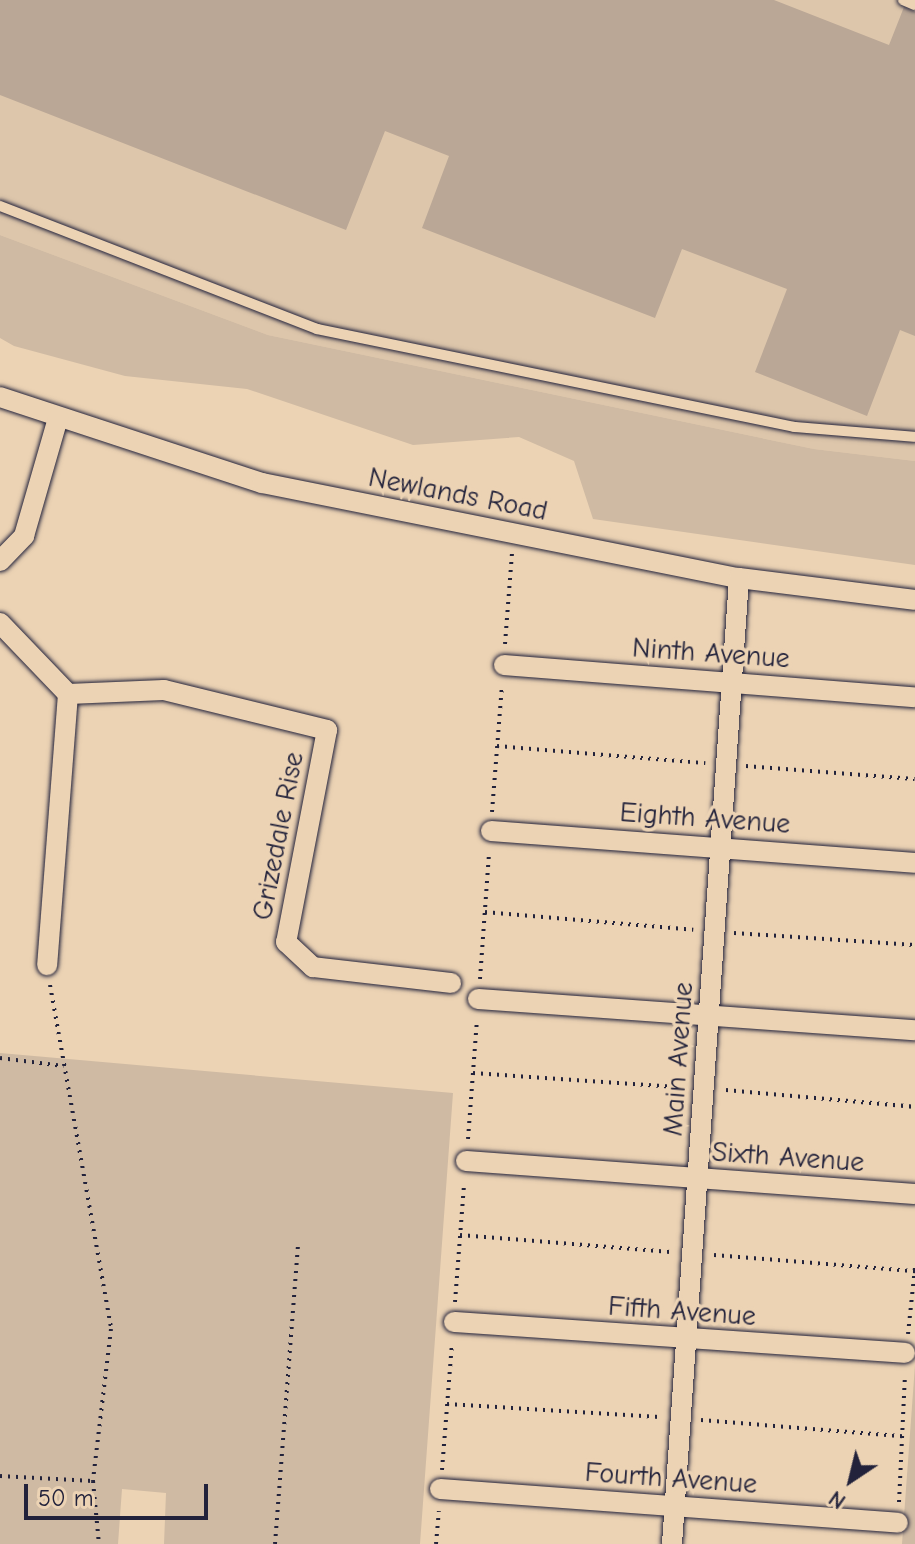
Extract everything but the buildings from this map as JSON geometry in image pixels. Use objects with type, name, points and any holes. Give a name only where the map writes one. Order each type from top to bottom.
[{"type":"street","name":"Newlands Road","points":[[0,397],[262,483],[739,578],[915,600]]},
{"type":"street","points":[[0,561],[24,536],[58,418]]},
{"type":"street","name":"Main Avenue","points":[[672,1544],[739,578]]},
{"type":"street","points":[[0,623],[68,694],[47,965]]},
{"type":"street","name":"Ninth Avenue","points":[[504,665],[915,697]]},
{"type":"street","name":"Grizedale Rise","points":[[68,694],[164,690],[327,730],[286,942],[313,967],[451,983]]},
{"type":"street","name":"Eighth Avenue","points":[[491,831],[915,863]]},
{"type":"street","points":[[478,999],[915,1030]]},
{"type":"street","name":"Sixth Avenue","points":[[466,1161],[915,1194]]},
{"type":"street","name":"Fifth Avenue","points":[[454,1322],[905,1353]]},
{"type":"street","name":"Fourth Avenue","points":[[440,1489],[898,1523]]},
{"type":"lane","points":[[903,0],[915,5]]},
{"type":"lane","points":[[0,206],[317,329],[794,427],[915,437]]},
{"type":"path","points":[[436,1544],[513,533]]},
{"type":"path","points":[[47,965],[111,1329],[93,1481],[99,1544]]},
{"type":"path","points":[[0,1058],[64,1066]]},
{"type":"path","points":[[275,1544],[298,1247]]},
{"type":"path","points":[[898,1523],[905,1353],[915,1267]]},
{"type":"path","points":[[0,1476],[93,1481]]},
{"type":"shaded area","points":[[0,0],[915,0],[915,461],[814,449],[268,335],[0,235]]},
{"type":"shaded area","points":[[0,235],[268,335],[814,449],[915,461],[915,565],[593,519],[574,461],[519,437],[413,445],[247,389],[125,376],[14,346],[0,338]]},
{"type":"shaded area","points":[[0,1053],[453,1093],[420,1544],[164,1544],[166,1493],[122,1489],[118,1544],[0,1544]]},
{"type":"shaded area","points":[[915,1365],[915,1544],[902,1544]]}]
